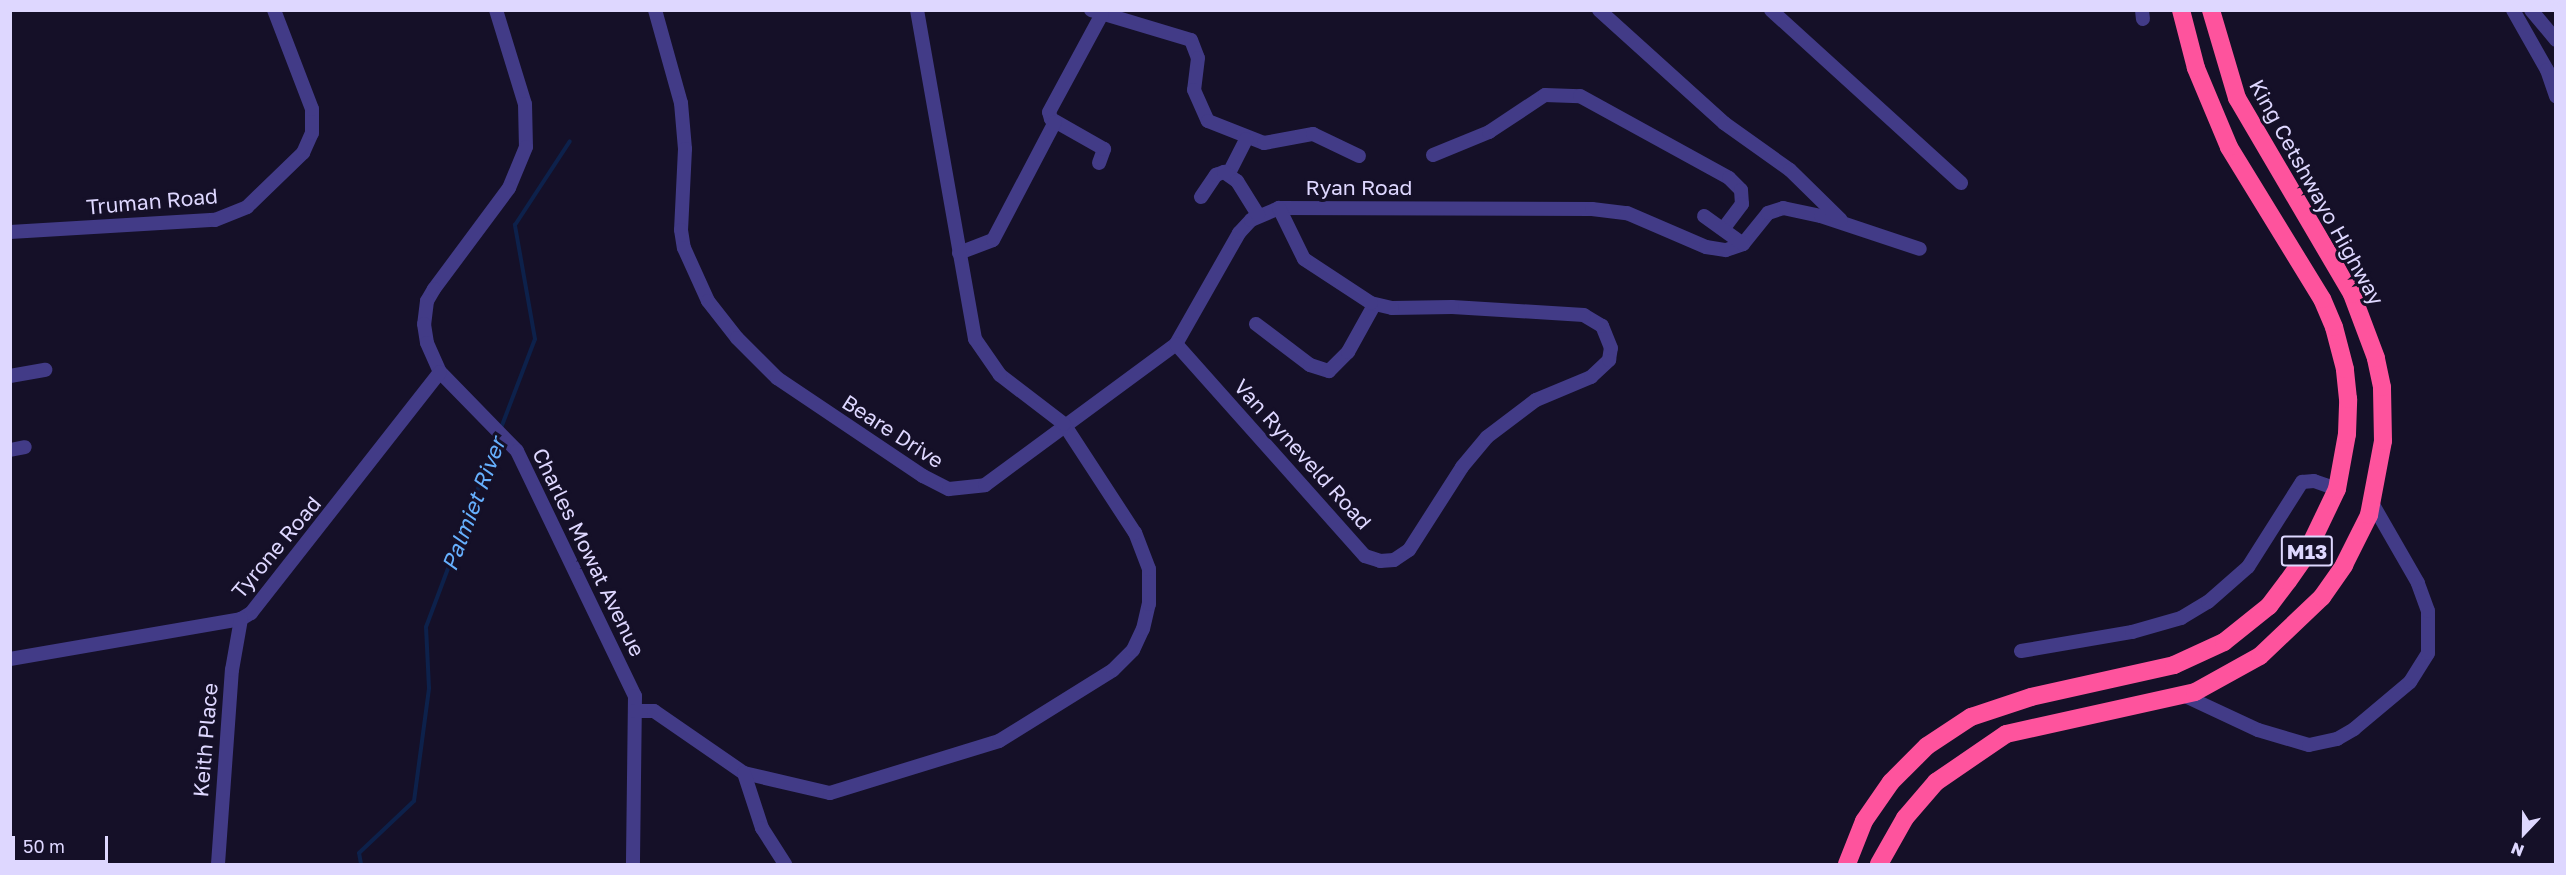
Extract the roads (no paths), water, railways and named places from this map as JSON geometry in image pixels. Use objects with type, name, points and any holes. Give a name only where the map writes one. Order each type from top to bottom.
[{"type":"highway","name":"M13","points":[[1847,864],[1864,821],[1891,782],[1927,746],[1971,717],[2031,697],[2174,665],[2224,642],[2268,606],[2288,581],[2304,558],[2337,489],[2348,434],[2348,399],[2345,369],[2334,327],[2322,299],[2229,147],[2196,68],[2181,10]]},
{"type":"highway","name":"King Cetshwayo Highway","points":[[1879,864],[1918,800],[1960,762],[1999,738],[2030,727],[2183,695],[2213,684],[2260,656],[2301,621],[2344,565],[2372,503],[2384,425],[2376,358],[2352,294],[2237,98],[2211,10]]},
{"type":"street","name":"Truman Road","points":[[10,232],[214,220],[247,207],[303,153],[313,122],[274,10]]},
{"type":"street","name":"Charles Mowat Avenue","points":[[496,10],[525,104],[526,147],[509,188],[427,301],[424,324],[427,344],[440,372],[518,451],[635,696],[633,864]]},
{"type":"street","name":"Beare Drive","points":[[655,10],[681,103],[685,148],[681,230],[684,248],[708,301],[754,356],[803,396],[923,476],[949,489],[985,485],[1064,424]]},
{"type":"street","points":[[635,711],[654,711],[744,773],[819,793],[846,790],[999,741],[1121,663],[1143,629],[1149,604],[1146,555],[1064,424],[1016,391],[986,359],[975,339],[917,10]]},
{"type":"street","points":[[1599,10],[1724,123],[1790,170],[1844,224]]},
{"type":"street","points":[[1771,10],[1961,183]]},
{"type":"street","points":[[2512,10],[2547,70],[2556,96]]},
{"type":"street","points":[[2531,10],[2556,40]]},
{"type":"street","points":[[1099,163],[1104,149],[1055,122],[1049,116],[1049,109],[1097,12],[1191,40],[1197,51],[1193,83],[1201,113],[1208,121],[1246,139],[1271,144],[1313,134],[1359,156]]},
{"type":"street","points":[[1433,155],[1489,132],[1545,95],[1580,96],[1729,178],[1741,190],[1742,204],[1724,228]]},
{"type":"street","points":[[959,253],[993,240],[1055,122]]},
{"type":"street","points":[[1229,173],[1246,139]]},
{"type":"street","points":[[1201,197],[1216,175],[1229,173]]},
{"type":"street","points":[[1229,173],[1258,216]]},
{"type":"street","points":[[1256,324],[1310,365],[1329,371],[1345,357],[1374,304],[1304,259],[1279,208]]},
{"type":"street","name":"Ryan Road","points":[[1064,424],[1176,344],[1228,249],[1258,216],[1279,208],[1592,209],[1644,219],[1716,250],[1743,244]]},
{"type":"street","points":[[1704,216],[1724,228],[1743,244],[1768,213],[1783,208],[1844,224],[1920,249]]},
{"type":"street","name":"Van Ryneveld Road","points":[[1176,344],[1365,556],[1387,561],[1409,550],[1462,466],[1487,437],[1536,400],[1591,377],[1609,360],[1611,348],[1602,326],[1584,315],[1374,304]]},
{"type":"street","points":[[12,372],[45,370]]},
{"type":"street","name":"Tyrone Road","points":[[10,659],[241,620],[262,604],[440,372]]},
{"type":"street","points":[[10,450],[25,447]]},
{"type":"street","points":[[2021,651],[2132,632],[2181,618],[2208,602],[2248,567],[2302,482],[2314,481],[2337,489]]},
{"type":"street","points":[[2183,695],[2258,730],[2309,745],[2337,739],[2354,729],[2410,682],[2428,653],[2428,610],[2418,583],[2372,503]]},
{"type":"street","name":"Keith Place","points":[[218,864],[232,670],[241,620]]},
{"type":"street","points":[[744,773],[762,828],[785,864]]},
{"type":"waterway","name":"Palmiet River","points":[[501,428],[535,339],[515,225],[570,141]]},
{"type":"waterway","name":"Palmiet River","points":[[361,864],[359,853],[414,801],[429,688],[426,627],[498,435]]}]
